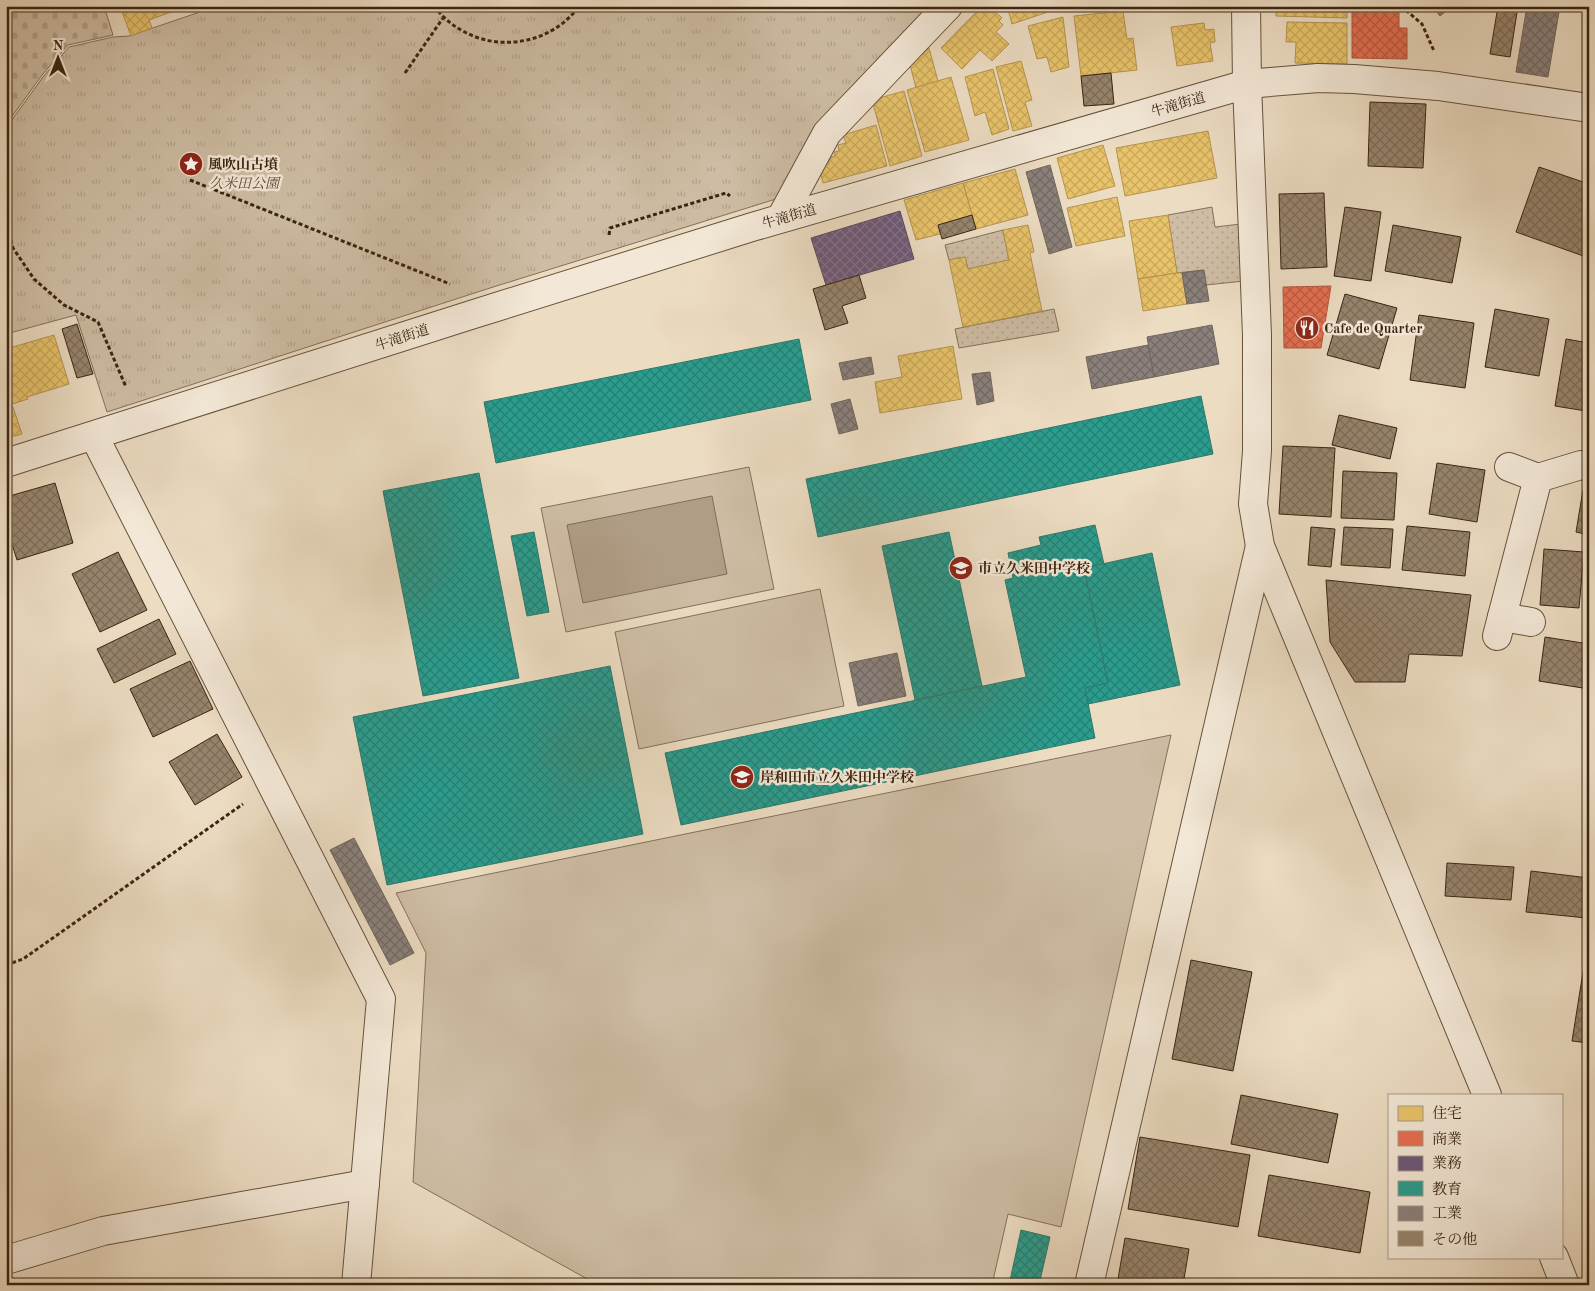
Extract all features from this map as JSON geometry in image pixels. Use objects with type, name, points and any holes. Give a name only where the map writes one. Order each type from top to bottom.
[{"type":"street","points":[[781,218],[827,133],[948,6]]},
{"type":"street","points":[[1246,6],[1247,84],[1257,335],[1257,451],[1253,504],[1260,546],[1488,1094]]},
{"type":"street","name":"牛滝街道","points":[[6,463],[781,218],[1247,84],[1318,78],[1438,86],[1589,108]]},
{"type":"street","points":[[94,436],[382,998],[356,1285]]},
{"type":"street","points":[[1509,467],[1538,478],[1581,465],[1589,466]]},
{"type":"street","points":[[1532,622],[1500,627],[1538,478]]},
{"type":"street","points":[[1089,1285],[1260,546]]},
{"type":"street","points":[[6,1260],[103,1231],[365,1184]]},
{"type":"street","points":[[1554,1258],[1565,1285]]},
{"type":"path","points":[[434,6],[443,18],[463,32],[485,40],[509,43],[533,39],[555,30],[573,15],[580,6]]},
{"type":"path","points":[[1401,6],[1422,24],[1434,51],[1438,86]]},
{"type":"path","points":[[406,73],[443,18]]},
{"type":"path","points":[[190,180],[436,279]]},
{"type":"path","points":[[6,221],[13,248],[34,279],[64,305],[98,322],[140,422]]},
{"type":"path","points":[[6,965],[23,959],[272,783]]},
{"type":"green space","points":[[6,6],[104,6],[113,35],[68,45],[42,75],[8,122],[6,122]]},
{"type":"green space","name":"久米田公園","points":[[199,6],[931,6],[776,199],[490,288],[107,412],[76,315],[6,334],[6,125],[9,124],[43,77],[69,47],[113,37],[129,36],[200,12]]},
{"type":"green space","points":[[1212,207],[1215,227],[1241,224],[1244,281],[1206,285],[1203,270],[1177,273],[1168,215]]},
{"type":"green space","points":[[1003,230],[1009,260],[968,269],[965,257],[949,260],[945,245]]},
{"type":"green space","points":[[1054,309],[1059,331],[959,348],[955,329]]},
{"type":"green space","points":[[749,467],[774,589],[566,632],[541,508]]},
{"type":"green space","points":[[820,589],[844,706],[639,749],[615,632]]},
{"type":"green space","points":[[1171,735],[1061,1227],[1008,1214],[992,1285],[598,1285],[413,1182],[426,953],[396,893]]},
{"type":"shaded area","points":[[712,496],[727,574],[583,603],[567,525]]},
{"type":"building: 住宅","points":[[120,6],[182,6],[182,8],[149,20],[152,28],[131,36]]},
{"type":"building: 住宅","points":[[982,6],[989,6],[1002,18],[999,21],[1003,25],[996,32],[1009,44],[992,61],[980,50],[962,69],[941,48]]},
{"type":"building: 住宅","points":[[1007,6],[1057,6],[1057,9],[1012,24]]},
{"type":"building: 住宅","points":[[1276,6],[1347,6],[1347,18],[1276,16]]},
{"type":"building: 住宅","points":[[1123,11],[1127,39],[1133,38],[1137,70],[1081,76],[1074,16]]},
{"type":"building: 住宅","points":[[1063,17],[1069,67],[1051,72],[1047,57],[1037,59],[1028,26]]},
{"type":"building: 住宅","points":[[1287,22],[1347,23],[1347,64],[1295,63],[1296,42],[1286,42]]},
{"type":"building: 住宅","points":[[1204,23],[1205,30],[1214,29],[1215,42],[1210,43],[1213,61],[1177,66],[1171,27]]},
{"type":"building: 住宅","points":[[929,48],[938,81],[916,88],[910,65]]},
{"type":"building: 住宅","points":[[1021,61],[1032,100],[1025,102],[1032,126],[1013,131],[996,67]]},
{"type":"building: 住宅","points":[[993,69],[1009,129],[992,135],[985,112],[975,116],[965,77]]},
{"type":"building: 住宅","points":[[951,77],[969,140],[925,152],[907,90]]},
{"type":"building: 住宅","points":[[904,91],[922,156],[890,166],[872,100]]},
{"type":"building: 住宅","points":[[876,125],[887,166],[823,183],[819,166],[829,164],[828,158],[835,156],[834,152],[839,151],[838,145],[846,143],[843,135]]},
{"type":"building: 住宅","points":[[1208,131],[1217,178],[1125,196],[1116,148]]},
{"type":"building: 住宅","points":[[1103,145],[1115,186],[1068,199],[1057,158]]},
{"type":"building: 住宅","points":[[1015,169],[1028,215],[976,229],[963,183]]},
{"type":"building: 住宅","points":[[963,183],[972,215],[938,225],[940,234],[916,240],[904,200]]},
{"type":"building: 住宅","points":[[1117,197],[1125,236],[1076,246],[1067,208]]},
{"type":"building: 住宅","points":[[1168,215],[1177,273],[1138,279],[1129,221]]},
{"type":"building: 住宅","points":[[1028,225],[1034,252],[1030,253],[1042,311],[963,327],[949,260],[965,257],[968,269],[1009,260],[1003,230]]},
{"type":"building: 住宅","points":[[1182,273],[1187,304],[1143,311],[1138,279]]},
{"type":"building: 住宅","points":[[54,335],[69,384],[27,397],[28,399],[6,406],[6,349]]},
{"type":"building: 住宅","points":[[953,346],[962,399],[880,413],[875,382],[902,377],[898,356]]},
{"type":"building: 住宅","points":[[13,407],[22,434],[6,438],[6,409]]},
{"type":"building: 商業","points":[[1352,6],[1381,6],[1381,9],[1399,9],[1399,28],[1407,28],[1407,59],[1352,58]]},
{"type":"building: 商業","points":[[1331,286],[1321,348],[1284,348],[1283,287]]},
{"type":"building: 業務","points":[[900,211],[914,259],[826,285],[811,238]]},
{"type":"building: 教育","points":[[799,339],[811,400],[496,463],[484,402]]},
{"type":"building: 教育","points":[[1201,396],[1213,454],[818,537],[806,479]]},
{"type":"building: 教育","points":[[479,473],[519,678],[423,696],[383,491]]},
{"type":"building: 教育","points":[[1095,525],[1104,564],[1084,568],[1108,683],[1085,688],[1095,738],[681,825],[665,753],[1026,677],[1005,580],[1013,578],[1008,553],[1041,545],[1039,537]]},
{"type":"building: 教育","points":[[534,532],[549,612],[527,616],[511,536]]},
{"type":"building: 教育","points":[[949,532],[982,686],[915,700],[882,546]]},
{"type":"building: 教育","points":[[1152,553],[1180,685],[1088,704],[1085,688],[1108,683],[1084,568]]},
{"type":"building: 教育","points":[[610,666],[643,834],[387,885],[353,717]]},
{"type":"building: 教育","points":[[1021,1230],[1050,1237],[1039,1285],[1009,1285]]},
{"type":"building: 工業","points":[[1432,6],[1452,6],[1440,16]]},
{"type":"building: 工業","points":[[1527,6],[1560,6],[1548,77],[1516,72]]},
{"type":"building: 工業","points":[[1050,165],[1072,247],[1049,254],[1026,172]]},
{"type":"building: 工業","points":[[1204,270],[1209,301],[1187,304],[1182,273]]},
{"type":"building: 工業","points":[[1212,325],[1219,364],[1154,377],[1147,337]]},
{"type":"building: 工業","points":[[1148,345],[1154,377],[1092,389],[1086,357]]},
{"type":"building: 工業","points":[[871,357],[874,374],[843,380],[839,363]]},
{"type":"building: 工業","points":[[990,372],[994,401],[977,405],[972,374]]},
{"type":"building: 工業","points":[[850,399],[858,429],[839,434],[831,404]]},
{"type":"building: 工業","points":[[897,653],[906,696],[858,706],[849,663]]},
{"type":"building: 工業","points":[[354,838],[414,953],[390,965],[330,850]]},
{"type":"building: その他","points":[[1498,6],[1518,6],[1510,57],[1490,54]]},
{"type":"building: その他","points":[[1111,73],[1114,104],[1084,106],[1081,76]]},
{"type":"building: その他","points":[[1370,102],[1426,104],[1423,168],[1368,166]]},
{"type":"building: その他","points":[[1539,167],[1589,184],[1589,258],[1516,232]]},
{"type":"building: その他","points":[[1324,193],[1327,267],[1281,269],[1279,194]]},
{"type":"building: その他","points":[[1345,207],[1381,212],[1371,281],[1334,276]]},
{"type":"building: その他","points":[[972,215],[976,229],[942,239],[938,225]]},
{"type":"building: その他","points":[[1393,225],[1461,237],[1452,283],[1385,271]]},
{"type":"building: その他","points":[[859,275],[866,298],[842,306],[848,323],[825,330],[813,289]]},
{"type":"building: その他","points":[[1345,294],[1397,308],[1379,369],[1327,355]]},
{"type":"building: その他","points":[[1495,309],[1549,319],[1539,376],[1485,367]]},
{"type":"building: その他","points":[[1419,315],[1474,323],[1465,388],[1410,380]]},
{"type":"building: その他","points":[[77,324],[93,374],[77,378],[62,329]]},
{"type":"building: その他","points":[[1566,339],[1589,343],[1589,393],[1586,411],[1555,406]]},
{"type":"building: その他","points":[[1339,415],[1397,428],[1390,459],[1332,445]]},
{"type":"building: その他","points":[[1283,446],[1335,448],[1331,517],[1279,514]]},
{"type":"building: その他","points":[[1437,463],[1485,470],[1477,522],[1429,514]]},
{"type":"building: その他","points":[[1343,471],[1397,473],[1394,520],[1341,518]]},
{"type":"building: その他","points":[[55,483],[73,543],[17,560],[6,525],[6,497]]},
{"type":"building: その他","points":[[1589,487],[1589,535],[1576,532],[1583,490]]},
{"type":"building: その他","points":[[1407,526],[1470,532],[1465,576],[1402,570]]},
{"type":"building: その他","points":[[1311,527],[1335,529],[1331,567],[1308,565]]},
{"type":"building: その他","points":[[1344,527],[1393,529],[1390,568],[1341,565]]},
{"type":"building: その他","points":[[1544,549],[1584,552],[1579,608],[1540,605]]},
{"type":"building: その他","points":[[118,552],[147,610],[100,632],[72,574]]},
{"type":"building: その他","points":[[1326,580],[1471,595],[1462,656],[1409,654],[1405,682],[1355,682],[1330,642]]},
{"type":"building: その他","points":[[159,619],[176,654],[114,683],[97,649]]},
{"type":"building: その他","points":[[1545,637],[1589,644],[1589,689],[1539,681]]},
{"type":"building: その他","points":[[190,661],[213,709],[153,737],[130,689]]},
{"type":"building: その他","points":[[217,734],[242,777],[195,805],[169,762]]},
{"type":"building: その他","points":[[1447,863],[1514,867],[1511,900],[1445,896]]},
{"type":"building: その他","points":[[1531,871],[1589,878],[1587,918],[1526,912]]},
{"type":"building: その他","points":[[1191,960],[1252,972],[1233,1071],[1172,1059]]},
{"type":"building: その他","points":[[1584,966],[1589,967],[1589,1043],[1572,1041]]},
{"type":"building: その他","points":[[1241,1095],[1338,1114],[1328,1163],[1231,1144]]},
{"type":"building: その他","points":[[1140,1137],[1250,1155],[1238,1227],[1128,1209]]},
{"type":"building: その他","points":[[1269,1175],[1370,1192],[1360,1253],[1258,1236]]},
{"type":"building: その他","points":[[1125,1238],[1189,1249],[1183,1285],[1117,1285]]},
{"type":"place","name":"風吹山古墳","points":[[191,164]]},
{"type":"place","name":"Cafe de Quarter","points":[[1307,328]]},
{"type":"place","name":"市立久米田中学校","points":[[961,568]]},
{"type":"place","name":"岸和田市立久米田中学校","points":[[742,777]]}]
